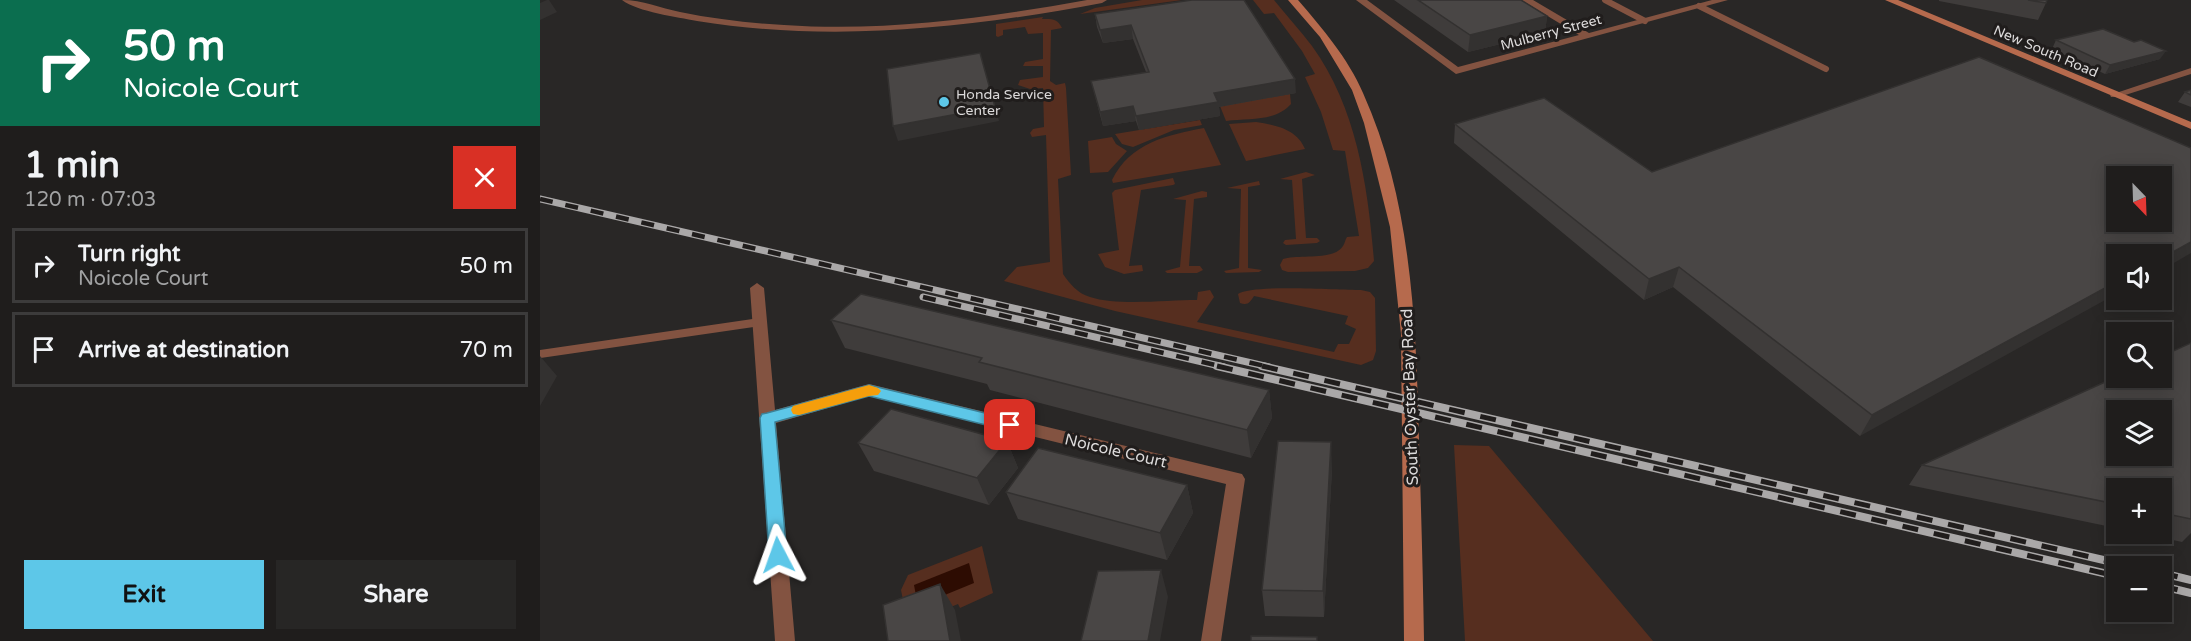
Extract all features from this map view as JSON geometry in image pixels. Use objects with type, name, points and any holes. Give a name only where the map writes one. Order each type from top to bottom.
[{"type":"main road","name":"South Oyster Bay Road","points":[[1293,0],[1324,36],[1357,90],[1370,123],[1388,184],[1396,227],[1408,334],[1414,641]]},
{"type":"main road","name":"New South Road","points":[[1890,0],[2191,126]]},
{"type":"street","points":[[627,0],[678,15],[730,23],[829,28],[960,22],[1032,13],[1102,0]]},
{"type":"street","name":"Mulberry Street","points":[[1361,0],[1456,71],[1724,0]]},
{"type":"street","points":[[1526,0],[1587,36]]},
{"type":"street","points":[[2115,94],[2191,71]]},
{"type":"street","points":[[757,288],[785,641]]},
{"type":"street","name":"Noicole Court","points":[[767,418],[869,390],[1236,479],[1211,641]]},
{"type":"lane","points":[[1605,0],[1645,21]]},
{"type":"lane","points":[[1703,4],[1826,69]]},
{"type":"lane","points":[[540,354],[760,322]]},
{"type":"shaded area","points":[[1142,0],[1182,0],[1080,14],[1095,8]]},
{"type":"shaded area","points":[[1253,0],[1274,0],[1312,46],[1340,95],[1358,149],[1364,177],[1374,261],[1368,268],[1355,271],[1288,272],[1282,270],[1280,265],[1283,259],[1332,254],[1343,246],[1347,237],[1359,236],[1345,151],[1333,150],[1321,112],[1305,77],[1315,74],[1302,51],[1274,13],[1264,14]]},
{"type":"shaded area","points":[[1043,17],[1042,19],[1056,21],[1062,28],[1051,30],[1050,81],[1056,85],[1065,83],[1066,88],[1071,175],[1058,179],[1063,274],[1071,285],[1090,297],[1128,302],[1197,300],[1198,292],[1210,290],[1214,297],[1197,322],[1334,352],[1338,344],[1349,344],[1356,329],[1345,324],[1348,316],[1254,296],[1248,303],[1243,304],[1240,303],[1238,294],[1277,288],[1370,292],[1375,298],[1376,351],[1373,360],[1361,365],[1115,311],[1004,281],[1017,267],[1050,262],[1046,135],[1032,137],[1030,133],[1033,129],[1044,127],[1043,88],[1030,89],[1018,85],[1020,80],[1043,77],[1043,66],[1023,66],[1025,62],[1043,59],[1043,33],[1028,34],[1025,27],[1003,30],[1003,35],[998,37],[996,36],[996,24]]},
{"type":"shaded area","points":[[1290,94],[1291,104],[1285,110],[1261,118],[1226,121],[1220,106]]},
{"type":"shaded area","points":[[1200,120],[1202,125],[1174,130],[1133,147],[1122,144],[1115,134]]},
{"type":"shaded area","points":[[1256,122],[1291,132],[1305,149],[1246,161],[1229,124]]},
{"type":"shaded area","points":[[1204,128],[1221,165],[1113,183],[1112,180],[1120,167],[1139,149],[1163,138]]},
{"type":"shaded area","points":[[1112,137],[1116,144],[1127,151],[1108,172],[1090,173],[1088,141]]},
{"type":"shaded area","points":[[1306,172],[1315,175],[1302,179],[1306,238],[1317,238],[1320,241],[1286,245],[1283,243],[1285,240],[1296,239],[1292,180],[1280,179]]},
{"type":"shaded area","points":[[1173,178],[1175,184],[1173,185],[1141,190],[1129,266],[1142,265],[1143,271],[1124,274],[1105,267],[1098,254],[1119,250],[1112,193],[1115,190]]},
{"type":"shaded area","points":[[1259,181],[1260,185],[1248,187],[1248,268],[1262,270],[1226,273],[1224,271],[1239,268],[1241,189],[1227,188]]},
{"type":"shaded area","points":[[1202,191],[1207,192],[1207,197],[1194,199],[1189,266],[1200,266],[1203,270],[1197,273],[1167,273],[1165,271],[1180,267],[1186,200],[1173,199]]},
{"type":"shaded area","points":[[1454,445],[1489,446],[1653,641],[1465,641]]},
{"type":"shaded area","points":[[982,546],[993,593],[960,608],[958,604],[908,625],[901,590],[908,575]]},
{"type":"shaded area","points":[[969,563],[974,583],[918,606],[914,585]]},
{"type":"building","points":[[1192,0],[1244,0],[1295,79],[1214,93],[1218,102],[1136,116],[1133,106],[1100,112],[1091,81],[1149,72],[1131,25],[1100,30],[1095,14]]},
{"type":"building","points":[[1418,0],[1521,0],[1547,16],[1470,35]]},
{"type":"building","points":[[2028,0],[2047,0],[2046,3]]},
{"type":"building","points":[[2103,29],[2134,42],[2141,40],[2166,51],[2110,65],[2056,40]]},
{"type":"building","name":"Honda Service Center","points":[[980,53],[995,107],[893,126],[887,69]]},
{"type":"building","points":[[1979,57],[2191,148],[2191,242],[2172,252],[2172,244],[2106,244],[2106,287],[1872,415],[1679,267],[1649,279],[1455,124],[1544,98],[1652,172]]},
{"type":"building","points":[[861,294],[1269,390],[1247,430],[979,362],[982,358],[831,320]]},
{"type":"building","points":[[2191,343],[2191,519],[2172,515],[2172,478],[2106,478],[2106,502],[1922,465],[2106,382],[2106,388],[2172,388],[2172,352]]},
{"type":"building","points":[[891,409],[1007,441],[977,478],[858,443]]},
{"type":"building","points":[[1278,441],[1331,442],[1323,591],[1262,590]]},
{"type":"building","points":[[1038,448],[1187,485],[1160,533],[1006,492]]},
{"type":"building","points":[[1161,570],[1148,641],[1081,641],[1098,571]]},
{"type":"building","points":[[940,584],[950,641],[888,641],[883,605]]},
{"type":"building","points":[[1251,636],[1317,637],[1317,641],[1251,641]]},
{"type":"railway","points":[[540,199],[1269,367]]},
{"type":"railway","points":[[923,297],[1224,367]]},
{"type":"railway","points":[[1217,366],[2106,574]]},
{"type":"railway","points":[[1262,366],[2106,561]]},
{"type":"railway","points":[[2172,575],[2191,580]]},
{"type":"railway","points":[[2172,588],[2191,593]]},
{"type":"slow traffic","points":[[799,410],[869,390],[873,391]]},
{"type":"place","name":"Honda Service Center","points":[[944,102]]},
{"type":"route","points":[[778,555],[767,418],[869,390],[1010,425]]}]
